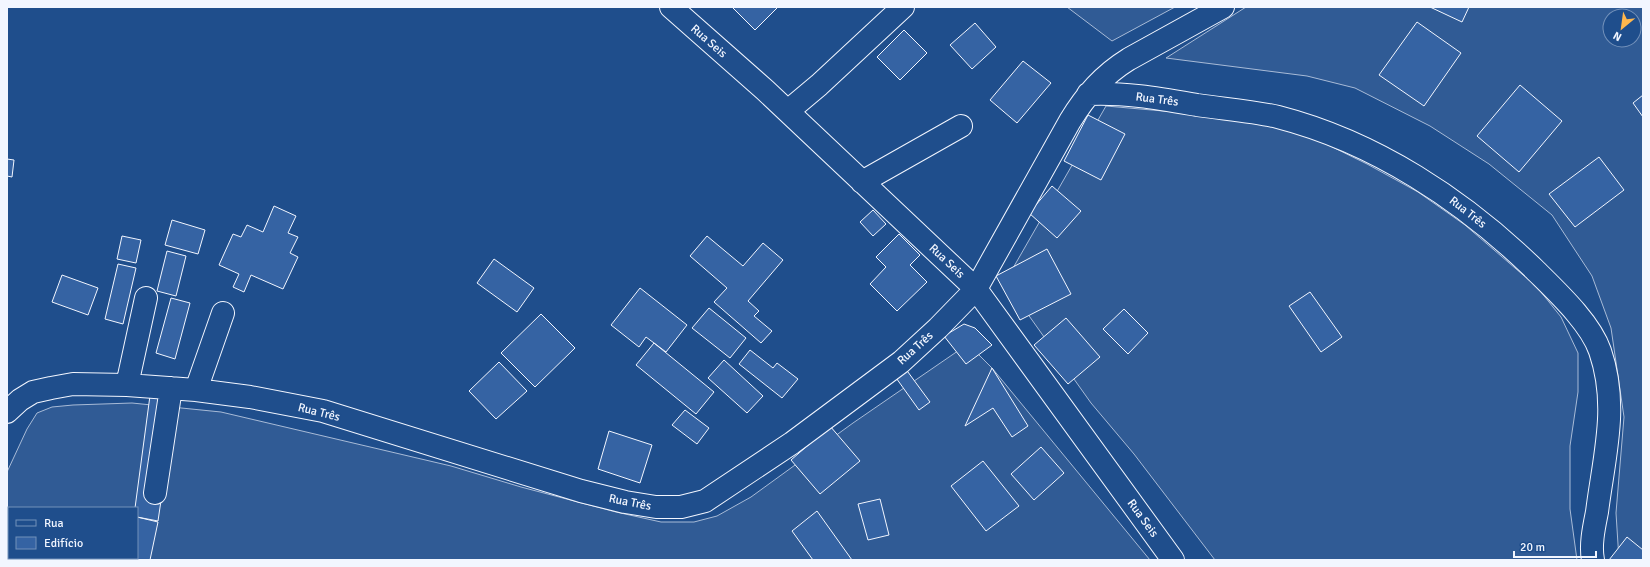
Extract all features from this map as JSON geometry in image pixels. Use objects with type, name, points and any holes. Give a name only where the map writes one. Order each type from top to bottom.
[{"type":"street","name":"Rua Seis","points":[[671,7],[788,111],[976,289],[1173,560]]},
{"type":"street","points":[[788,111],[819,85],[903,7]]},
{"type":"street","name":"Rua Três","points":[[7,412],[20,400],[33,392],[73,384],[127,385],[196,390],[250,397],[323,411],[581,491],[625,502],[656,507],[681,508],[704,501],[792,443],[906,358],[938,328],[976,289],[1070,121],[1088,94],[1099,81],[1114,68],[1129,59],[1223,7]]},
{"type":"street","name":"Rua Três","points":[[1088,94],[1111,94],[1275,116],[1338,137],[1408,171],[1442,192],[1486,226],[1523,259],[1556,291],[1587,328],[1600,350],[1611,407],[1609,440],[1594,528],[1592,553],[1593,560]]},
{"type":"street","points":[[862,182],[961,126]]},
{"type":"street","points":[[127,385],[146,298]]},
{"type":"street","points":[[196,390],[223,313]]},
{"type":"street","points":[[155,494],[171,388]]},
{"type":"shaded area","points":[[1067,7],[1175,7],[1112,41]]},
{"type":"shaded area","points":[[1246,7],[1643,7],[1643,560],[1619,560],[1616,513],[1624,417],[1611,328],[1592,276],[1552,215],[1489,164],[1430,126],[1355,88],[1307,76],[1166,58]]},
{"type":"shaded area","points":[[1106,106],[1186,113],[1275,126],[1314,138],[1367,164],[1418,192],[1465,225],[1537,287],[1561,317],[1578,353],[1578,392],[1570,446],[1570,509],[1577,560],[1215,560],[1134,454],[1091,403],[1005,282]]},
{"type":"shaded area","points":[[968,344],[992,368],[1150,560],[7,560],[7,472],[27,429],[37,413],[52,407],[73,405],[132,403],[221,412],[451,466],[521,487],[616,512],[661,522],[694,522],[717,516],[751,497],[853,423]]},
{"type":"building","points":[[732,7],[778,7],[755,30]]},
{"type":"building","points":[[1430,7],[1469,7],[1462,22]]},
{"type":"building","points":[[1417,22],[1461,53],[1424,106],[1379,75]]},
{"type":"building","points":[[975,23],[996,47],[972,69],[950,45]]},
{"type":"building","points":[[904,30],[927,53],[900,80],[877,57]]},
{"type":"building","points":[[1023,61],[1051,83],[1017,123],[990,100]]},
{"type":"building","points":[[1520,85],[1562,121],[1519,172],[1477,136]]},
{"type":"building","points":[[1643,95],[1643,117],[1633,103]]},
{"type":"building","points":[[1088,115],[1125,134],[1101,180],[1064,161]]},
{"type":"building","points":[[1599,157],[1624,190],[1575,227],[1549,194]]},
{"type":"building","points":[[7,159],[14,160],[12,177],[7,176]]},
{"type":"building","points":[[1052,186],[1081,211],[1057,238],[1029,213]]},
{"type":"building","points":[[274,206],[296,216],[288,233],[298,237],[290,253],[298,257],[283,289],[251,275],[244,292],[233,287],[239,274],[219,265],[233,234],[241,237],[247,225],[263,232]]},
{"type":"building","points":[[873,210],[886,224],[873,236],[860,222]]},
{"type":"building","points":[[172,220],[205,230],[198,254],[165,245]]},
{"type":"building","points":[[899,234],[920,255],[910,265],[927,282],[897,311],[870,284],[886,267],[876,257]]},
{"type":"building","points":[[122,236],[141,240],[136,263],[117,259]]},
{"type":"building","points":[[707,236],[743,266],[763,243],[783,260],[748,301],[759,311],[754,316],[772,331],[761,343],[714,302],[727,288],[690,256]]},
{"type":"building","points":[[1047,249],[1071,294],[1020,320],[996,276]]},
{"type":"building","points":[[167,251],[186,256],[176,296],[157,291]]},
{"type":"building","points":[[494,259],[534,288],[517,312],[477,283]]},
{"type":"building","points":[[118,264],[136,268],[123,324],[105,319]]},
{"type":"building","points":[[62,275],[98,288],[88,315],[52,302]]},
{"type":"building","points":[[640,288],[687,325],[666,352],[646,337],[639,347],[611,325]]},
{"type":"building","points":[[1310,292],[1342,337],[1321,352],[1289,306]]},
{"type":"building","points":[[171,298],[190,303],[175,359],[156,353]]},
{"type":"building","points":[[709,308],[746,338],[730,358],[692,328]]},
{"type":"building","points":[[1124,309],[1148,333],[1128,354],[1103,329]]},
{"type":"building","points":[[541,314],[575,348],[535,387],[501,353]]},
{"type":"building","points":[[1066,318],[1100,357],[1068,384],[1034,345]]},
{"type":"building","points":[[964,324],[975,328],[992,345],[966,364],[944,336]]},
{"type":"building","points":[[654,343],[714,392],[696,414],[636,365]]},
{"type":"building","points":[[750,350],[773,368],[777,363],[798,379],[782,398],[739,364]]},
{"type":"building","points":[[724,360],[763,396],[747,413],[708,378]]},
{"type":"building","points":[[499,362],[527,391],[496,419],[469,391]]},
{"type":"building","points":[[905,368],[930,402],[919,410],[894,375]]},
{"type":"building","points":[[992,368],[1028,426],[1012,437],[993,408],[965,426]]},
{"type":"building","points":[[151,388],[177,392],[158,521],[138,517],[138,507],[135,507]]},
{"type":"building","points":[[685,410],[709,428],[697,444],[672,425]]},
{"type":"building","points":[[830,426],[860,461],[820,494],[791,460]]},
{"type":"building","points":[[609,431],[652,445],[640,483],[598,469]]},
{"type":"building","points":[[1041,447],[1064,473],[1034,500],[1011,474]]},
{"type":"building","points":[[983,461],[1019,506],[986,531],[951,486]]},
{"type":"building","points":[[880,499],[889,535],[868,540],[858,504]]},
{"type":"building","points":[[817,511],[852,560],[813,560],[792,531]]},
{"type":"building","points":[[138,517],[158,522],[150,560],[117,560],[138,559]]},
{"type":"building","points":[[1627,537],[1643,550],[1643,560],[1609,560]]}]
